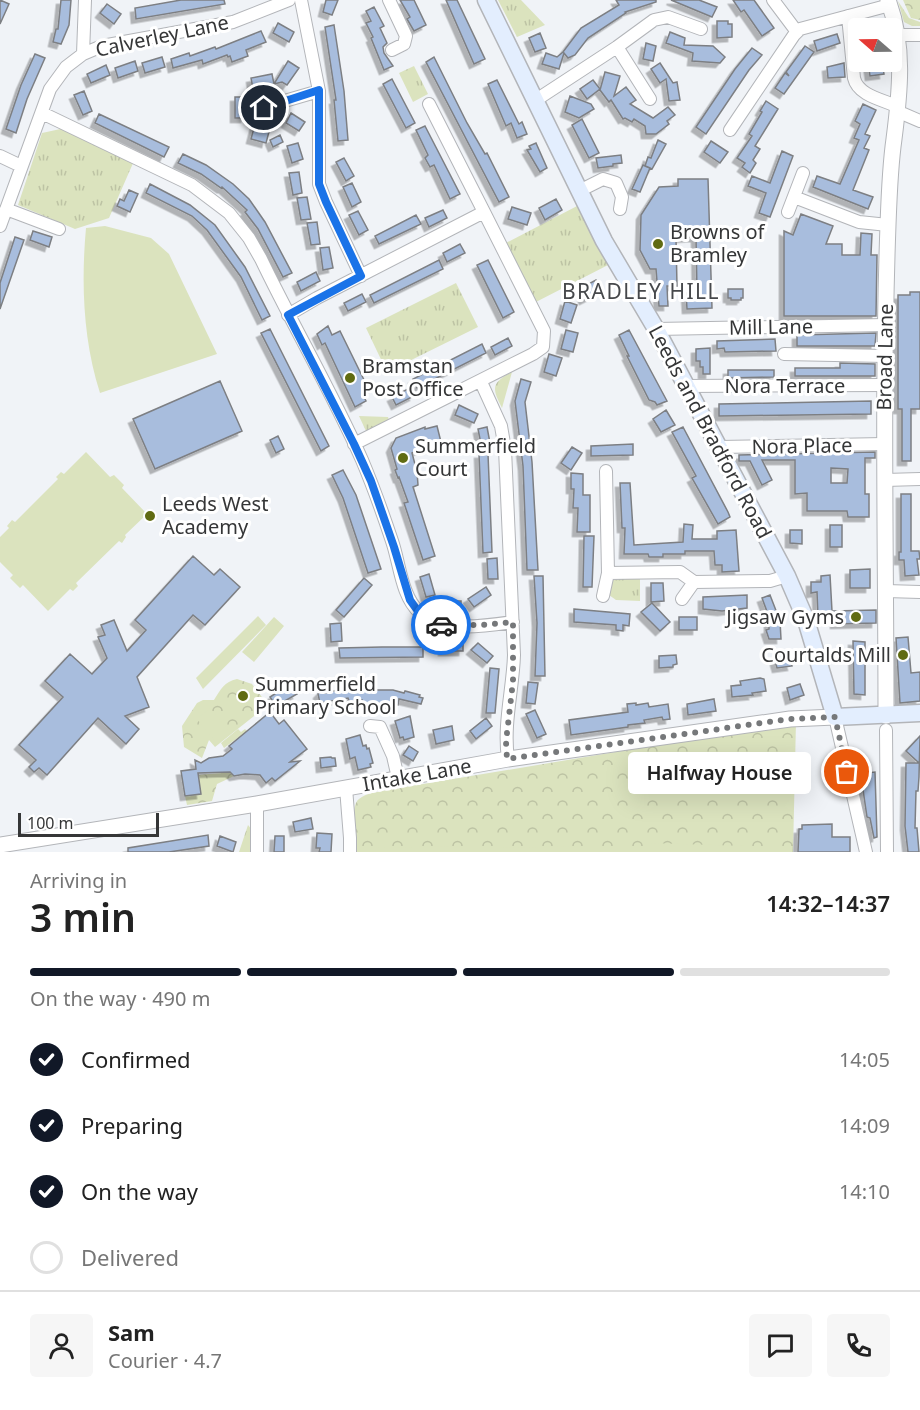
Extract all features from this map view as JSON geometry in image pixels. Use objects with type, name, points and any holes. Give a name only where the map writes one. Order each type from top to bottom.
[{"type":"main road","name":"Leeds and Bradford Road","points":[[486,0],[604,241],[656,329],[787,576],[806,620],[835,717]]},
{"type":"main road","points":[[835,717],[886,723],[920,713]]},
{"type":"street","points":[[83,54],[85,0]]},
{"type":"street","name":"Calverley Lane","points":[[0,226],[50,89],[66,67],[83,54],[102,46],[233,22],[289,0]]},
{"type":"street","points":[[301,0],[319,90],[319,184],[361,276]]},
{"type":"street","points":[[389,0],[406,36],[404,44],[392,50]]},
{"type":"street","points":[[773,0],[796,32]]},
{"type":"street","points":[[730,130],[796,32],[889,2]]},
{"type":"street","name":"Broad Lane","points":[[889,2],[893,18]]},
{"type":"street","points":[[848,16],[854,78],[857,87],[920,121]]},
{"type":"street","points":[[536,100],[654,20],[668,17],[701,29]]},
{"type":"street","points":[[902,35],[920,35]]},
{"type":"street","points":[[617,47],[650,99]]},
{"type":"street","name":"Broad Lane","points":[[866,852],[887,850],[884,385],[888,225],[891,168],[899,109],[900,72]]},
{"type":"street","points":[[264,108],[319,90]]},
{"type":"street","points":[[354,444],[481,382],[543,347],[544,331],[429,104]]},
{"type":"street","points":[[42,113],[192,184],[229,213],[249,238],[354,444],[371,481],[410,600],[420,614],[431,621],[448,626],[513,622]]},
{"type":"street","points":[[0,156],[21,166]]},
{"type":"street","points":[[788,212],[803,173]]},
{"type":"street","points":[[581,190],[603,179],[616,183],[622,197],[620,209]]},
{"type":"street","points":[[794,197],[859,222],[888,225]]},
{"type":"street","points":[[6,209],[59,229]]},
{"type":"street","points":[[288,315],[484,212]]},
{"type":"street","name":"Mill Lane","points":[[656,329],[885,325]]},
{"type":"street","points":[[784,354],[885,356]]},
{"type":"street","points":[[481,382],[501,426],[503,437],[513,622],[513,681],[506,742],[507,759]]},
{"type":"street","name":"Nora Terrace","points":[[686,386],[884,385]]},
{"type":"street","name":"Nora Place","points":[[719,447],[884,444]]},
{"type":"street","points":[[603,596],[608,573],[606,471]]},
{"type":"street","points":[[885,480],[920,479]]},
{"type":"street","points":[[608,573],[680,572],[694,582],[770,581],[787,576]]},
{"type":"street","points":[[682,599],[694,582]]},
{"type":"street","points":[[886,591],[920,592]]},
{"type":"street","name":"Intake Lane","points":[[0,846],[257,804],[507,759],[790,719],[835,717]]},
{"type":"street","name":"Leeds and Bradford Road","points":[[835,717],[866,852]]},
{"type":"street","points":[[369,726],[380,727],[393,756],[398,778]]},
{"type":"street","points":[[346,788],[350,852]]},
{"type":"street","points":[[257,804],[257,852]]},
{"type":"green space","points":[[498,0],[521,0],[545,25],[517,37]]},
{"type":"green space","points":[[903,0],[920,0],[920,20],[911,18]]},
{"type":"green space","points":[[898,1],[909,18],[920,22],[920,26],[912,26],[904,22]]},
{"type":"green space","points":[[414,66],[428,94],[413,102],[399,73]]},
{"type":"green space","points":[[65,128],[134,161],[109,218],[75,229],[18,205],[42,133]]},
{"type":"green space","points":[[579,205],[610,264],[534,303],[502,245]]},
{"type":"green space","points":[[105,226],[151,238],[169,254],[217,354],[100,393],[87,332],[84,270],[86,228]]},
{"type":"green space","points":[[456,283],[478,327],[387,372],[366,328]]},
{"type":"green space","points":[[512,372],[502,408],[495,386],[500,379]]},
{"type":"green space","points":[[359,416],[388,417],[389,420],[366,431]]},
{"type":"green space","points":[[86,452],[110,477],[114,475],[124,485],[122,488],[147,514],[125,535],[122,543],[119,541],[76,583],[78,586],[73,591],[70,589],[48,611],[23,585],[20,588],[10,578],[13,575],[0,562],[0,537],[9,528],[7,526],[12,520],[15,522],[58,479],[56,477],[61,472],[64,474]]},
{"type":"green space","points":[[640,577],[640,601],[616,600],[609,595],[608,590],[613,580]]},
{"type":"green space","points":[[258,616],[266,625],[203,689],[196,678]]},
{"type":"green space","points":[[274,617],[284,626],[254,662],[242,652]]},
{"type":"green space","points":[[237,679],[252,684],[268,705],[215,747],[209,740],[202,758],[184,747],[182,726],[197,703],[203,700],[214,700],[226,684]]},
{"type":"green space","points":[[210,708],[231,733],[217,744],[197,719]]},
{"type":"green space","points":[[796,722],[793,852],[354,852],[354,808],[359,799],[369,794]]},
{"type":"green space","points":[[238,729],[241,732],[245,729],[247,731],[224,748],[221,743]]},
{"type":"green space","points":[[230,772],[234,776],[217,784],[212,801],[187,805],[185,796],[201,794],[198,775]]},
{"type":"green space","points":[[248,825],[252,830],[252,852],[239,852]]},
{"type":"green space","points":[[649,843],[745,846],[745,852],[649,852]]},
{"type":"green space","points":[[461,846],[461,852],[374,852],[374,848]]},
{"type":"green space","points":[[587,846],[587,852],[499,852],[499,848]]},
{"type":"building","points":[[0,0],[9,4],[0,24]]},
{"type":"building","points":[[61,0],[71,0],[69,25],[61,44],[53,42],[56,29],[58,29]]},
{"type":"building","points":[[181,0],[224,0],[225,4],[136,19],[135,8]]},
{"type":"building","points":[[326,0],[338,0],[332,15],[323,12]]},
{"type":"building","points":[[400,0],[414,0],[426,25],[414,31],[407,19],[410,17]]},
{"type":"building","points":[[446,0],[457,0],[485,59],[474,64]]},
{"type":"building","points":[[616,0],[656,0],[656,2],[625,12],[588,38],[575,55],[568,58],[564,53],[559,69],[542,64],[546,53],[557,57],[581,28],[619,5]]},
{"type":"building","points":[[671,0],[699,0],[717,7],[712,17]]},
{"type":"building","points":[[733,0],[754,0],[774,28],[762,36],[744,10],[741,12]]},
{"type":"building","points":[[107,4],[121,14],[114,24],[100,13]]},
{"type":"building","points":[[374,7],[384,26],[380,28],[387,43],[383,47],[384,53],[393,66],[384,70],[366,23],[371,21],[366,11]]},
{"type":"building","points":[[717,21],[728,21],[728,24],[732,24],[732,37],[717,38]]},
{"type":"building","points":[[278,23],[294,32],[289,42],[273,33]]},
{"type":"building","points":[[334,25],[344,91],[348,140],[338,141],[334,100],[336,100],[325,27]]},
{"type":"building","points":[[261,31],[266,42],[246,50],[248,56],[232,62],[230,56],[227,55],[203,64],[202,60],[173,68],[171,59],[189,53],[190,56],[215,47],[216,49]]},
{"type":"building","points":[[670,32],[685,38],[684,45],[713,46],[725,57],[720,63],[692,61],[693,53],[666,43]]},
{"type":"building","points":[[540,33],[546,48],[535,52],[529,38]]},
{"type":"building","points":[[837,34],[840,43],[817,51],[814,41]]},
{"type":"building","points":[[646,43],[656,46],[653,61],[643,59]]},
{"type":"building","points":[[805,46],[814,52],[784,94],[775,88],[785,73],[789,76],[786,72]]},
{"type":"building","points":[[752,48],[762,55],[749,70],[706,134],[696,127]]},
{"type":"building","points":[[35,54],[45,58],[27,99],[16,133],[6,129],[21,85]]},
{"type":"building","points":[[162,57],[165,67],[145,73],[142,63]]},
{"type":"building","points":[[434,57],[467,123],[485,154],[487,153],[509,197],[499,202],[426,62]]},
{"type":"building","points":[[135,61],[138,71],[118,78],[115,68]]},
{"type":"building","points":[[288,61],[299,68],[287,85],[282,82],[274,84]]},
{"type":"building","points":[[660,63],[673,83],[677,82],[680,100],[669,101],[666,79],[660,83],[651,69]]},
{"type":"building","points":[[844,63],[845,77],[828,78],[827,67]]},
{"type":"building","points":[[106,65],[110,75],[91,83],[87,74]]},
{"type":"building","points":[[605,72],[620,76],[614,96],[626,87],[636,100],[630,104],[653,118],[668,107],[675,115],[667,121],[669,124],[656,134],[646,134],[645,126],[634,119],[632,122],[623,119],[611,100],[609,102],[600,90]]},
{"type":"building","points":[[869,72],[884,72],[884,74],[870,76]]},
{"type":"building","points":[[272,74],[274,84],[253,89],[251,78]]},
{"type":"building","points":[[392,79],[415,123],[406,128],[383,84]]},
{"type":"building","points":[[497,80],[519,124],[522,122],[527,134],[517,138],[511,123],[506,126],[488,84]]},
{"type":"building","points":[[593,80],[600,89],[587,99],[580,89]]},
{"type":"building","points":[[84,91],[92,111],[83,115],[74,95]]},
{"type":"building","points":[[570,96],[591,104],[594,109],[579,118],[565,112]]},
{"type":"building","points":[[235,97],[245,97],[245,118],[235,118]]},
{"type":"building","points":[[766,101],[778,109],[755,146],[760,149],[753,160],[756,163],[750,173],[742,167],[745,163],[737,158],[752,136],[749,134]]},
{"type":"building","points":[[863,104],[876,110],[865,134],[870,136],[864,148],[869,150],[853,190],[873,197],[868,209],[813,187],[817,176],[840,184],[859,140],[854,138],[860,124],[855,121]]},
{"type":"building","points":[[291,113],[305,122],[299,131],[286,123]]},
{"type":"building","points":[[99,114],[169,147],[164,157],[95,123]]},
{"type":"building","points":[[582,119],[599,153],[589,158],[572,125]]},
{"type":"building","points":[[255,124],[270,128],[266,143],[251,139]]},
{"type":"building","points":[[425,126],[460,194],[450,199],[434,165],[430,167],[425,158],[428,155],[416,130]]},
{"type":"building","points":[[280,135],[283,142],[273,147],[270,140]]},
{"type":"building","points":[[658,140],[666,144],[652,169],[645,166]]},
{"type":"building","points":[[711,141],[728,152],[720,163],[704,152]]},
{"type":"building","points":[[298,143],[303,159],[292,163],[287,146]]},
{"type":"building","points":[[536,143],[547,168],[540,172],[527,150],[531,149],[529,146]]},
{"type":"building","points":[[782,151],[793,156],[770,217],[759,213],[766,193],[748,186],[752,176],[770,183]]},
{"type":"building","points":[[183,154],[206,165],[233,184],[249,199],[265,222],[292,273],[283,277],[258,229],[245,212],[247,210],[222,187],[178,163]]},
{"type":"building","points":[[621,155],[622,163],[598,168],[596,158]]},
{"type":"building","points":[[344,158],[354,176],[346,181],[336,162]]},
{"type":"building","points":[[643,165],[650,168],[640,192],[632,189]]},
{"type":"building","points":[[299,172],[302,193],[293,195],[289,173]]},
{"type":"building","name":"Browns of Bramley","points":[[678,179],[708,179],[712,308],[687,309],[686,293],[697,293],[696,237],[676,238],[677,286],[667,286],[668,306],[659,306],[656,269],[650,269],[640,250],[641,215],[659,187],[678,186]]},
{"type":"building","points":[[352,183],[361,202],[352,207],[343,187]]},
{"type":"building","points":[[150,184],[190,205],[215,225],[245,267],[270,316],[262,320],[241,277],[207,230],[192,216],[146,193]]},
{"type":"building","points":[[129,190],[138,194],[130,212],[117,206],[120,199],[124,201]]},
{"type":"building","points":[[307,197],[311,219],[301,220],[297,198]]},
{"type":"building","points":[[556,199],[562,210],[545,220],[539,208]]},
{"type":"building","points":[[512,207],[531,213],[527,225],[508,219]]},
{"type":"building","points":[[443,210],[447,218],[429,227],[425,218]]},
{"type":"building","points":[[358,211],[368,230],[359,235],[349,215]]},
{"type":"building","points":[[801,214],[833,226],[826,244],[842,244],[842,255],[860,255],[861,233],[872,234],[871,255],[877,255],[876,316],[784,316],[784,231],[793,235]]},
{"type":"building","points":[[416,215],[421,224],[379,244],[375,236]]},
{"type":"building","points":[[317,222],[320,244],[311,245],[307,223]]},
{"type":"building","points":[[33,231],[52,237],[49,247],[30,240]]},
{"type":"building","points":[[15,237],[24,240],[0,309],[0,283]]},
{"type":"building","points":[[460,244],[465,253],[447,262],[443,253]]},
{"type":"building","points":[[329,247],[333,268],[323,270],[320,248]]},
{"type":"building","points":[[439,260],[443,269],[374,303],[370,295]]},
{"type":"building","points":[[488,260],[514,312],[503,318],[477,265]]},
{"type":"building","points":[[316,272],[320,281],[301,291],[297,282]]},
{"type":"building","points":[[596,280],[602,291],[584,300],[579,289]]},
{"type":"building","points":[[728,289],[743,289],[743,298],[731,300],[728,298]]},
{"type":"building","points":[[910,292],[920,292],[920,409],[911,409],[911,461],[902,461],[902,409],[898,409],[898,295],[910,295]]},
{"type":"building","points":[[362,294],[366,302],[348,311],[344,303]]},
{"type":"building","points":[[565,301],[577,305],[571,323],[560,319]]},
{"type":"building","points":[[328,326],[332,335],[340,331],[370,392],[363,395],[366,401],[355,407],[325,343],[322,345],[317,334]]},
{"type":"building","points":[[270,329],[329,446],[321,451],[261,333]]},
{"type":"building","points":[[566,330],[578,333],[573,352],[561,349]]},
{"type":"building","points":[[629,330],[667,401],[657,405],[649,400],[619,335]]},
{"type":"building","points":[[876,333],[875,346],[797,346],[797,335]]},
{"type":"building","points":[[508,338],[512,346],[495,355],[491,347]]},
{"type":"building","points":[[775,339],[776,351],[725,352],[724,348],[717,349],[717,341]]},
{"type":"building","points":[[482,344],[486,353],[417,388],[413,379]]},
{"type":"building","points":[[710,348],[710,374],[703,374],[700,361],[696,361],[696,349]]},
{"type":"building","points":[[549,354],[562,358],[556,376],[544,372]]},
{"type":"building","points":[[840,363],[875,364],[875,376],[795,376],[795,368],[840,368]]},
{"type":"building","points":[[728,370],[774,370],[774,377],[728,378]]},
{"type":"building","points":[[521,379],[531,382],[525,402],[532,462],[538,570],[527,570],[523,466],[515,401]]},
{"type":"building","points":[[220,381],[242,431],[155,469],[133,419]]},
{"type":"building","points":[[410,388],[414,396],[396,405],[392,397]]},
{"type":"building","points":[[871,401],[871,414],[719,416],[719,404]]},
{"type":"building","points":[[459,405],[478,414],[474,423],[455,415]]},
{"type":"building","points":[[666,410],[675,425],[661,432],[653,419]]},
{"type":"building","name":"Summerfield Court","points":[[437,426],[441,442],[412,453],[418,485],[413,487],[435,556],[423,560],[404,503],[408,502],[395,470],[397,469],[391,448],[396,438],[425,427],[425,429]]},
{"type":"building","points":[[487,427],[491,448],[482,449],[478,429]]},
{"type":"building","points":[[683,427],[730,517],[718,524],[692,478],[696,476],[672,432]]},
{"type":"building","points":[[278,436],[284,449],[276,453],[270,440]]},
{"type":"building","points":[[633,444],[633,455],[591,456],[591,446]]},
{"type":"building","points":[[572,447],[582,453],[571,470],[561,463]]},
{"type":"building","points":[[875,452],[875,458],[865,458],[865,494],[869,494],[869,517],[848,517],[847,511],[807,511],[807,493],[795,494],[795,460],[762,460],[772,480],[762,485],[750,461],[739,461],[739,455]],"holes":[[[831,468],[848,469],[847,483],[831,483]]]},
{"type":"building","points":[[479,454],[488,454],[492,552],[483,553]]},
{"type":"building","points":[[343,470],[356,495],[381,569],[368,573],[343,498],[332,475]]},
{"type":"building","points":[[571,473],[583,474],[583,495],[590,495],[590,532],[577,532],[578,508],[573,508],[574,489],[571,489]]},
{"type":"building","points":[[620,483],[630,483],[634,545],[683,542],[684,524],[693,525],[692,539],[717,539],[717,531],[736,530],[739,571],[722,572],[722,565],[715,565],[714,551],[685,551],[685,554],[663,554],[663,557],[649,557],[648,554],[624,554],[625,528],[622,528]]},
{"type":"building","points":[[901,494],[911,494],[911,551],[919,551],[920,559],[917,559],[919,575],[905,576],[904,560],[899,560]]},
{"type":"building","points":[[830,525],[842,525],[842,547],[830,547]]},
{"type":"building","points":[[790,530],[802,530],[802,544],[790,543]]},
{"type":"building","points":[[584,536],[594,536],[592,587],[583,587]]},
{"type":"building","points":[[193,556],[214,575],[220,569],[240,587],[205,625],[193,615],[137,677],[149,707],[125,716],[139,729],[126,744],[98,718],[47,775],[39,768],[34,772],[29,767],[36,760],[19,745],[63,697],[45,681],[70,654],[92,674],[107,658],[98,637],[105,635],[101,625],[114,620],[127,651],[146,630],[135,620]]},
{"type":"building","points":[[497,558],[498,579],[488,579],[487,559]]},
{"type":"building","points":[[870,569],[870,588],[850,588],[850,570]]},
{"type":"building","points":[[429,574],[435,595],[426,597],[420,577]]},
{"type":"building","points":[[830,575],[832,611],[876,610],[876,623],[835,624],[835,619],[827,620],[827,616],[818,617],[817,592],[811,593],[811,582],[821,582],[821,576]]},
{"type":"building","points":[[534,576],[543,576],[545,676],[535,676],[537,623]]},
{"type":"building","points":[[364,578],[372,585],[344,617],[336,610]]},
{"type":"building","points":[[651,583],[663,583],[664,601],[651,602]]},
{"type":"building","points":[[486,587],[491,595],[474,607],[468,599]]},
{"type":"building","points":[[747,595],[747,608],[722,611],[703,609],[703,597]]},
{"type":"building","points":[[770,595],[780,621],[781,639],[769,639],[766,630],[769,629],[769,617],[762,598]]},
{"type":"building","points":[[440,601],[461,601],[461,611],[440,611]]},
{"type":"building","points":[[652,603],[670,622],[660,631],[641,612]]},
{"type":"building","points":[[574,609],[630,614],[629,626],[623,625],[623,631],[616,630],[616,625],[574,622]]},
{"type":"building","points":[[679,617],[697,617],[697,630],[679,630]]},
{"type":"building","points":[[341,623],[342,641],[331,642],[330,624]]},
{"type":"building","name":"Courtalds Mill","points":[[908,637],[911,673],[920,672],[920,701],[900,703],[896,638]]},
{"type":"building","points":[[443,641],[463,641],[463,651],[443,651]]},
{"type":"building","points":[[853,641],[865,642],[865,695],[854,694]]},
{"type":"building","points":[[478,643],[493,656],[487,663],[471,650]]},
{"type":"building","points":[[423,647],[423,657],[340,658],[339,648]]},
{"type":"building","points":[[787,651],[792,666],[777,668],[776,654]]},
{"type":"building","points":[[676,655],[677,664],[673,667],[659,668],[659,656]]},
{"type":"building","points":[[490,668],[499,669],[495,713],[486,713]]},
{"type":"building","points":[[764,679],[766,691],[732,697],[731,686],[741,685],[740,681]]},
{"type":"building","points":[[528,682],[538,683],[535,704],[526,703]]},
{"type":"building","points":[[290,684],[297,694],[276,706],[270,697]]},
{"type":"building","points":[[800,684],[804,695],[790,700],[787,688]]},
{"type":"building","points":[[351,687],[352,690],[393,690],[404,693],[405,691],[423,698],[421,704],[399,699],[398,705],[379,703],[379,706],[367,706],[367,703],[362,703],[362,700],[350,703],[348,698],[320,703],[318,694],[324,688],[325,693]]},
{"type":"building","points":[[714,699],[716,711],[688,715],[687,704]]},
{"type":"building","points":[[636,703],[636,705],[648,703],[649,707],[668,704],[670,719],[663,720],[662,717],[644,720],[645,723],[628,725],[628,727],[571,735],[569,720],[628,712],[627,704]]},
{"type":"building","points":[[535,710],[546,734],[537,738],[526,714]]},
{"type":"building","points":[[270,712],[279,724],[284,720],[307,749],[290,762],[300,761],[275,781],[272,778],[266,783],[260,775],[234,776],[230,772],[198,773],[201,794],[185,796],[181,771],[196,769],[195,760],[201,763],[209,758],[223,756],[232,749],[229,746]]},
{"type":"building","points":[[410,716],[414,737],[404,740],[403,737],[400,738],[395,721]]},
{"type":"building","points":[[486,718],[492,726],[476,739],[470,731]]},
{"type":"building","points":[[452,726],[454,740],[436,744],[433,730]]},
{"type":"building","points":[[360,735],[363,746],[366,745],[367,749],[369,748],[373,763],[370,764],[371,767],[358,770],[355,757],[350,759],[346,739]]},
{"type":"building","points":[[920,736],[919,777],[918,791],[916,791],[915,828],[917,828],[919,852],[908,852],[905,826],[906,763],[919,763],[906,751]]},
{"type":"building","points":[[409,746],[418,752],[413,761],[403,755]]},
{"type":"building","points":[[853,754],[863,754],[867,773],[875,772],[877,837],[874,838],[870,818],[867,817],[861,776],[858,776]]},
{"type":"building","points":[[320,758],[335,758],[336,766],[321,768]]},
{"type":"building","points":[[311,818],[313,829],[295,832],[293,822]]},
{"type":"building","points":[[832,824],[832,837],[850,837],[850,852],[798,852],[799,829],[802,829],[802,825]]},
{"type":"building","points":[[317,833],[332,834],[331,852],[319,852],[320,848],[316,848]]},
{"type":"building","points":[[208,835],[209,846],[169,852],[128,852],[128,848]]},
{"type":"building","points":[[220,836],[236,842],[233,852],[217,846]]},
{"type":"building","points":[[275,836],[284,836],[284,852],[274,852]]},
{"type":"way so far","points":[[441,625],[513,622],[513,681],[506,742],[507,759],[790,719],[835,717],[847,772]]},
{"type":"place","name":"Browns of Bramley","points":[[658,244]]},
{"type":"place","name":"Bramstan Post Office","points":[[350,378]]},
{"type":"place","name":"Summerfield Court","points":[[403,458]]},
{"type":"place","name":"Leeds West Academy","points":[[150,516]]},
{"type":"place","name":"Jigsaw Gyms","points":[[856,617]]},
{"type":"place","name":"Courtalds Mill","points":[[903,655]]},
{"type":"place","name":"Summerfield Primary School","points":[[243,696]]},
{"type":"place","name":"Halfway House","points":[[847,772]]},
{"type":"district","name":"BRADLEY HILL","points":[[641,292]]},
{"type":"route","points":[[264,108],[319,90],[319,184],[361,276],[288,315],[371,481],[410,600],[420,614],[441,625]]}]
